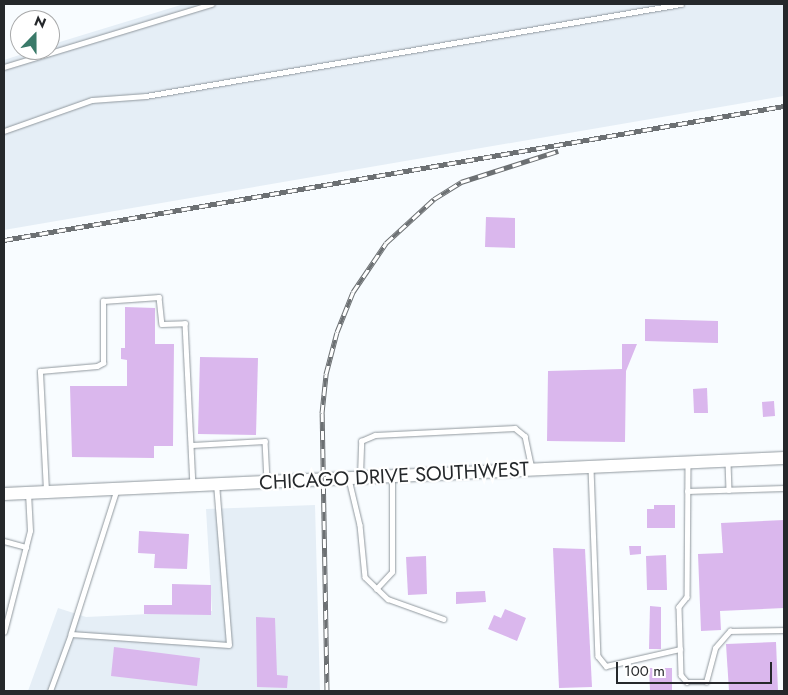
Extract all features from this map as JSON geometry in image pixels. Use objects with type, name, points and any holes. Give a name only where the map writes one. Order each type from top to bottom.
[{"type":"main road","name":"CHICAGO DRIVE SOUTHWEST","points":[[4,494],[784,458]]},
{"type":"lane","points":[[4,67],[212,4]]},
{"type":"lane","points":[[4,131],[92,100],[146,96],[681,4]]},
{"type":"lane","points":[[46,492],[40,371],[97,366],[103,363],[103,301],[159,297],[162,324],[185,323],[193,485]]},
{"type":"lane","points":[[444,619],[388,599],[365,577],[354,478],[361,441],[375,434],[515,428],[524,436],[532,469]]},
{"type":"lane","points":[[192,445],[265,441],[267,481]]},
{"type":"lane","points":[[728,460],[729,490]]},
{"type":"lane","points":[[688,462],[687,597],[679,607],[681,675],[687,682],[706,682],[715,648],[730,630],[784,630]]},
{"type":"lane","points":[[591,467],[598,656],[606,666],[680,650]]},
{"type":"lane","points":[[376,589],[392,572],[392,476]]},
{"type":"lane","points":[[71,634],[229,645],[216,484]]},
{"type":"lane","points":[[687,491],[784,488]]},
{"type":"lane","points":[[50,691],[71,634],[117,489]]},
{"type":"lane","points":[[4,632],[30,531],[28,493]]},
{"type":"lane","points":[[4,541],[26,547]]},
{"type":"shaded area","points":[[184,4],[784,4],[784,96],[4,230],[4,60],[10,58],[10,60],[60,60],[60,42]]},
{"type":"shaded area","points":[[315,505],[320,691],[28,691],[58,608],[86,617],[212,611],[206,509]]},
{"type":"building","points":[[486,217],[515,218],[515,248],[485,247]]},
{"type":"building","points":[[125,307],[155,308],[155,344],[174,344],[173,446],[154,446],[154,458],[72,457],[70,386],[127,386],[127,360],[121,359],[121,348],[125,348]]},
{"type":"building","points":[[645,319],[718,321],[718,343],[645,341]]},
{"type":"building","points":[[622,344],[637,344],[626,371],[625,442],[547,441],[548,371],[622,369]]},
{"type":"building","points":[[200,357],[258,358],[256,435],[198,434]]},
{"type":"building","points":[[707,388],[708,413],[694,413],[693,389]]},
{"type":"building","points":[[774,401],[775,416],[763,417],[762,402]]},
{"type":"building","points":[[654,505],[675,505],[675,528],[647,528],[647,509],[654,509]]},
{"type":"building","points":[[784,520],[784,608],[720,611],[721,630],[701,631],[698,554],[723,553],[721,523]]},
{"type":"building","points":[[139,531],[189,534],[187,569],[154,568],[155,554],[138,553]]},
{"type":"building","points":[[629,546],[641,546],[641,554],[630,555]]},
{"type":"building","points":[[553,548],[585,549],[592,687],[559,688]]},
{"type":"building","points":[[666,555],[667,590],[647,590],[646,556]]},
{"type":"building","points":[[426,556],[427,594],[408,595],[406,557]]},
{"type":"building","points":[[172,584],[211,585],[211,615],[144,614],[144,605],[172,605]]},
{"type":"building","points":[[485,591],[486,602],[456,604],[456,592]]},
{"type":"building","points":[[650,606],[661,607],[661,649],[649,649]]},
{"type":"building","points":[[505,609],[526,618],[517,641],[488,629],[494,615],[501,618]]},
{"type":"building","points":[[256,617],[275,618],[277,675],[288,676],[287,688],[257,687]]},
{"type":"building","points":[[776,642],[778,691],[729,691],[726,644]]},
{"type":"building","points":[[114,647],[200,658],[197,686],[111,676]]},
{"type":"building","points":[[649,668],[672,668],[672,691],[650,691]]},
{"type":"railway","points":[[4,240],[784,106]]},
{"type":"railway","points":[[327,691],[322,413],[326,374],[337,332],[353,292],[386,243],[434,199],[461,182],[558,151]]}]
